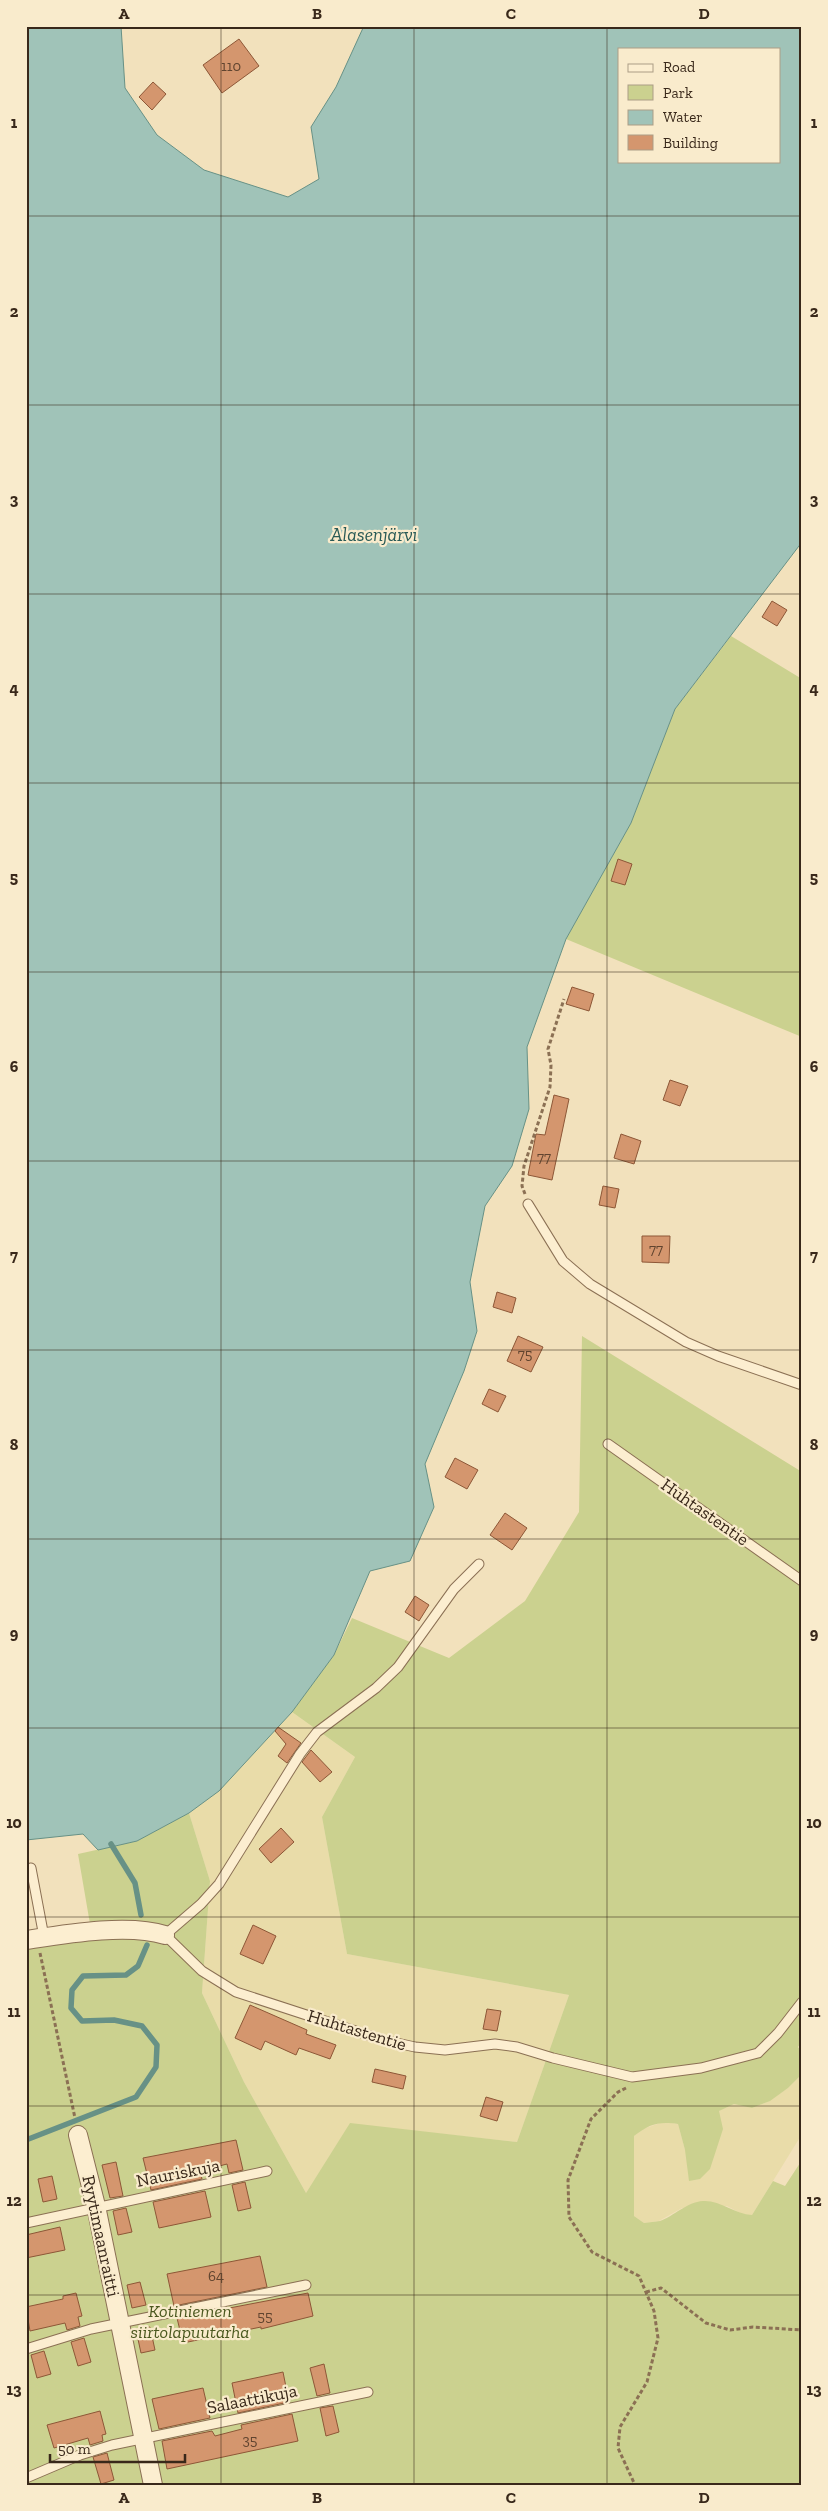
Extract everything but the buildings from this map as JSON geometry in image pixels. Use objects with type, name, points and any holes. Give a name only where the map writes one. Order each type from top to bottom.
[{"type":"street","points":[[36,1938],[130,1930],[148,1930],[165,1935]]},
{"type":"street","name":"Ryytimaanraitti","points":[[78,2135],[96,2206],[154,2485]]},
{"type":"lane","points":[[528,1204],[563,1262],[590,1284],[686,1342],[718,1356],[802,1385]]},
{"type":"lane","name":"Huhtastentie","points":[[608,1444],[802,1581]]},
{"type":"lane","points":[[165,1935],[201,1904],[219,1884],[300,1754],[317,1732],[376,1688],[398,1667],[454,1589],[479,1564]]},
{"type":"lane","points":[[31,1868],[36,1938]]},
{"type":"lane","name":"Huhtastentie","points":[[165,1935],[202,1971],[236,1992],[383,2040],[415,2048],[445,2050],[495,2044],[518,2047],[552,2058],[621,2075],[650,2076],[700,2068],[758,2053],[778,2033],[802,2002]]},
{"type":"lane","name":"Nauriskuja","points":[[26,2223],[96,2206],[267,2171]]},
{"type":"lane","points":[[26,2349],[91,2329],[306,2285]]},
{"type":"lane","name":"Salaattikuja","points":[[26,2478],[80,2455],[143,2438],[368,2392]]},
{"type":"path","points":[[528,1204],[522,1186],[524,1166],[550,1086],[551,1065],[548,1049],[564,999]]},
{"type":"path","points":[[36,1938],[72,2107]]},
{"type":"path","points":[[635,2485],[618,2448],[620,2427],[648,2382],[658,2338],[654,2311],[639,2276],[592,2252],[569,2217],[568,2180],[591,2119],[618,2092],[650,2076]]},
{"type":"path","points":[[646,2292],[661,2288],[706,2323],[730,2330],[753,2327],[802,2330]]},
{"type":"shaded area","points":[[292,1712],[355,1757],[322,1817],[347,1954],[569,1995],[517,2142],[350,2124],[306,2193],[244,2082],[202,1993],[210,1881],[189,1813],[219,1791]]},
{"type":"shaded area","points":[[802,2074],[802,2134],[752,2215],[744,2215],[727,2206],[682,2208],[659,2221],[644,2223],[634,2216],[634,2136],[643,2129],[663,2122],[678,2124],[685,2150],[718,2111],[734,2104],[752,2108],[769,2101],[788,2088]]},
{"type":"green space","points":[[731,636],[802,679],[802,1037],[566,939],[631,823],[675,709]]},
{"type":"green space","name":"Kotiniemen siirtolapuutarha","points":[[582,1336],[802,1472],[802,2041],[798,2047],[802,2053],[802,2074],[788,2088],[770,2101],[752,2108],[734,2104],[719,2111],[723,2129],[710,2169],[700,2179],[689,2181],[685,2150],[678,2124],[654,2124],[634,2136],[634,2216],[644,2223],[660,2221],[686,2206],[703,2201],[709,2201],[752,2215],[773,2181],[785,2186],[802,2160],[802,2485],[26,2485],[26,1934],[90,1924],[78,1854],[137,1841],[189,1813],[210,1881],[202,1993],[244,2082],[306,2193],[350,2123],[517,2142],[569,1995],[347,1954],[322,1817],[355,1757],[292,1712],[334,1655],[352,1618],[449,1658],[525,1601],[579,1512]]},
{"type":"water","name":"Alasenjärvi","points":[[26,26],[121,26],[125,88],[157,135],[204,170],[288,197],[319,179],[311,127],[336,87],[363,28],[366,26],[802,26],[802,542],[675,709],[631,823],[566,939],[527,1047],[529,1109],[512,1166],[485,1206],[470,1282],[477,1331],[464,1371],[425,1464],[434,1507],[410,1561],[370,1571],[334,1655],[292,1712],[219,1791],[189,1813],[137,1841],[98,1850],[83,1834],[26,1840]]},
{"type":"waterway","points":[[111,1844],[135,1883],[141,1915]]},
{"type":"waterway","points":[[26,2140],[136,2097],[156,2067],[157,2045],[142,2026],[114,2020],[82,2021],[71,2008],[72,1990],[83,1976],[126,1975],[138,1966],[147,1945]]}]
